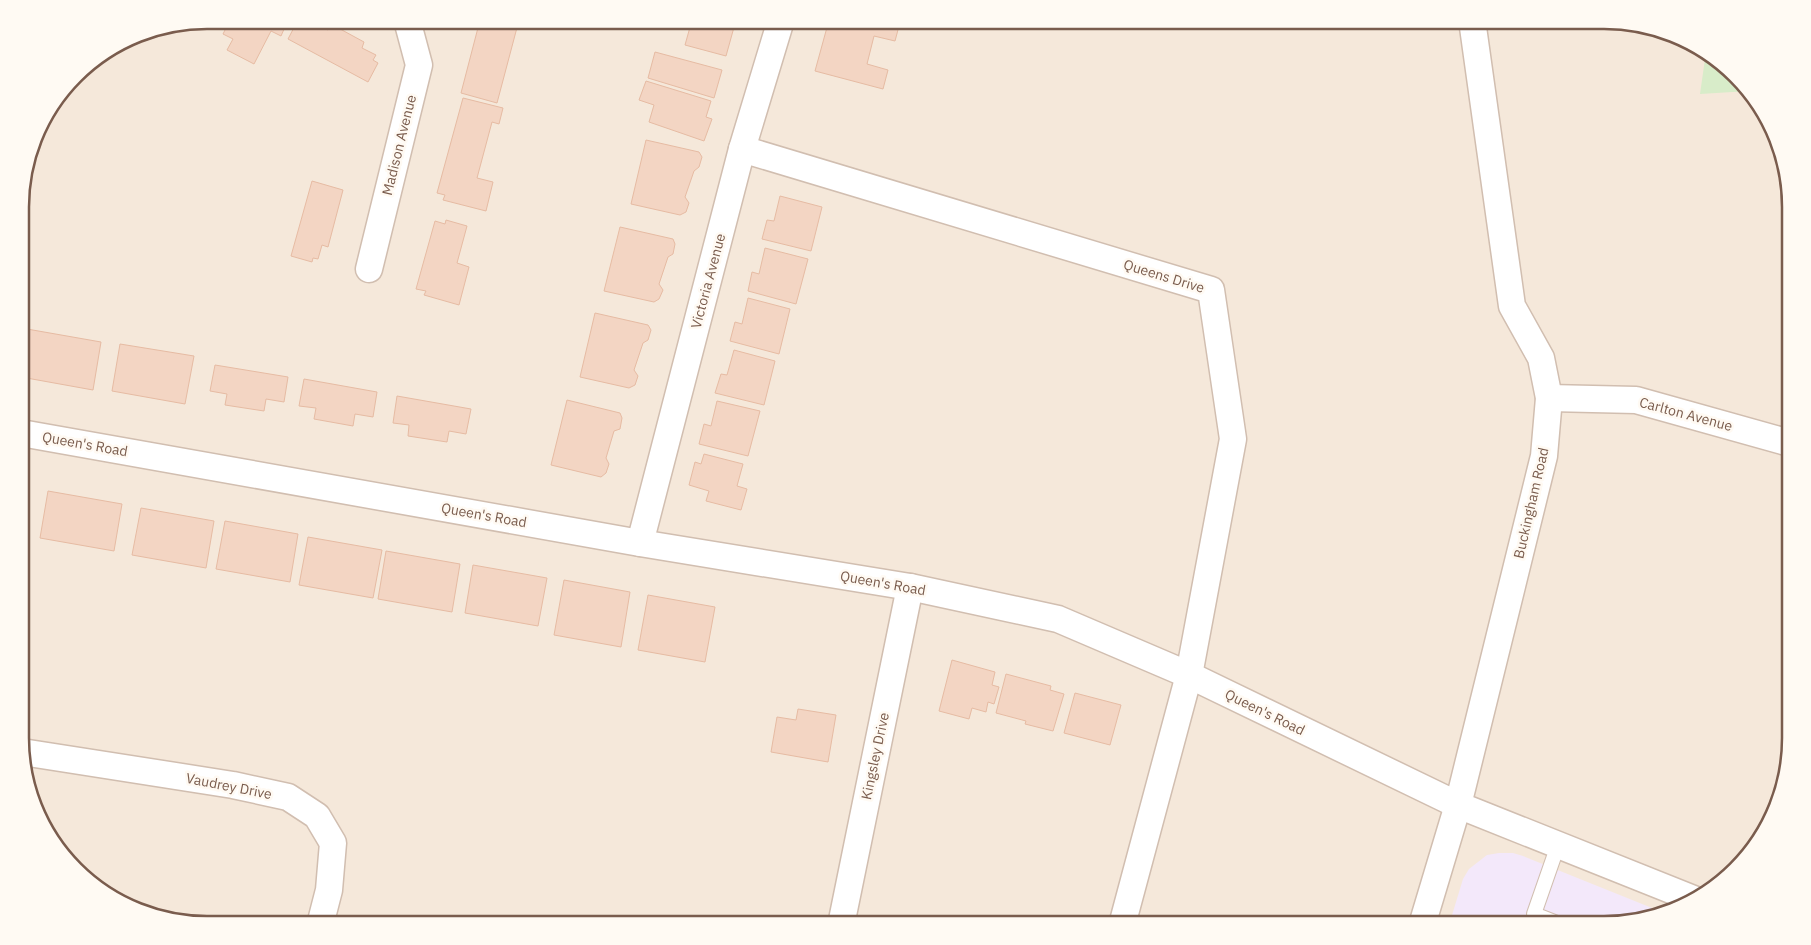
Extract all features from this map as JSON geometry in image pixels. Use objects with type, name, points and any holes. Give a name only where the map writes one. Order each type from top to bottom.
[{"type":"street","name":"Madison Avenue","points":[[369,269],[419,64],[409,29]]},
{"type":"street","name":"Victoria Avenue","points":[[640,543],[742,149],[778,29]]},
{"type":"street","name":"Buckingham Road","points":[[1425,916],[1458,805],[1544,456],[1549,398],[1541,358],[1512,306],[1473,29]]},
{"type":"street","name":"Queens Drive","points":[[742,149],[1211,290],[1233,439],[1189,675]]},
{"type":"street","name":"Carlton Avenue","points":[[1549,398],[1636,400],[1782,441]]},
{"type":"street","name":"Queen's Road","points":[[29,434],[640,543],[910,587],[1058,619],[1189,675],[1458,805],[1686,896]]},
{"type":"street","name":"Kingsley Drive","points":[[843,916],[910,587]]},
{"type":"street","points":[[1124,916],[1189,675]]},
{"type":"street","name":"Vaudrey Drive","points":[[29,753],[233,785],[288,797],[318,816],[333,843],[329,890],[322,916]]},
{"type":"lane","points":[[1539,916],[1534,914],[1558,845]]},
{"type":"shaded area","points":[[195,29],[1616,29],[1639,32],[1673,42],[1713,65],[1746,98],[1769,138],[1781,183],[1782,750],[1779,773],[1769,807],[1746,847],[1713,880],[1673,903],[1639,913],[1616,916],[195,916],[172,913],[138,903],[98,880],[65,847],[42,807],[30,762],[29,195],[32,172],[42,138],[65,98],[89,73],[98,65],[138,42],[172,32]]},
{"type":"shaded area","points":[[1513,853],[1523,856],[1655,909],[1616,916],[1452,916],[1463,879],[1469,869],[1487,855]]},
{"type":"green space","points":[[1705,60],[1713,65],[1740,92],[1700,94]]},
{"type":"building","points":[[226,29],[284,29],[281,36],[271,31],[254,64],[227,50],[233,39],[223,34]]},
{"type":"building","points":[[293,29],[340,29],[364,42],[362,48],[376,55],[373,60],[378,63],[368,82],[288,39]]},
{"type":"building","points":[[478,29],[517,29],[497,103],[461,93]]},
{"type":"building","points":[[689,29],[734,29],[726,56],[685,45]]},
{"type":"building","points":[[827,29],[898,29],[895,41],[874,36],[867,64],[888,70],[883,89],[815,71]]},
{"type":"building","points":[[655,52],[722,70],[714,98],[648,78]]},
{"type":"building","points":[[646,81],[711,101],[706,117],[712,119],[704,141],[649,122],[654,105],[639,100]]},
{"type":"building","points":[[463,98],[503,108],[499,124],[492,122],[477,178],[493,182],[486,211],[443,200],[445,195],[437,193]]},
{"type":"building","points":[[646,140],[699,152],[702,157],[699,167],[694,171],[685,197],[689,203],[686,212],[680,215],[631,204]]},
{"type":"building","points":[[312,181],[343,190],[328,247],[322,245],[318,259],[313,258],[312,262],[291,256]]},
{"type":"building","points":[[780,196],[822,207],[811,251],[762,239],[767,220],[774,221]]},
{"type":"building","points":[[446,220],[467,226],[457,263],[469,267],[459,305],[424,295],[426,291],[416,289],[435,221],[445,224]]},
{"type":"building","points":[[620,227],[673,239],[675,244],[673,254],[668,257],[659,284],[663,290],[659,299],[654,302],[604,291]]},
{"type":"building","points":[[765,248],[808,259],[796,304],[748,291],[752,272],[759,274]]},
{"type":"building","points":[[748,298],[790,309],[779,354],[730,341],[735,322],[742,324]]},
{"type":"building","points":[[595,313],[648,325],[651,330],[648,340],[643,343],[634,370],[638,376],[635,385],[629,388],[580,377]]},
{"type":"building","points":[[29,329],[101,342],[93,390],[29,378]]},
{"type":"building","points":[[120,344],[194,356],[185,404],[112,391]]},
{"type":"building","points":[[734,350],[775,361],[764,405],[715,393],[721,374],[727,375]]},
{"type":"building","points":[[215,365],[288,377],[284,402],[266,399],[264,411],[225,405],[227,394],[210,391]]},
{"type":"building","points":[[304,379],[377,392],[373,417],[355,414],[353,426],[314,419],[316,408],[299,406]]},
{"type":"building","points":[[397,396],[471,409],[466,434],[449,431],[447,442],[408,436],[409,425],[393,423]]},
{"type":"building","points":[[567,400],[620,413],[622,418],[620,429],[614,431],[606,458],[609,464],[606,473],[601,477],[551,465]]},
{"type":"building","points":[[717,401],[760,411],[748,456],[699,444],[704,424],[711,426]]},
{"type":"building","points":[[704,454],[743,464],[737,486],[747,489],[741,510],[706,501],[709,491],[689,485],[695,462],[701,464]]},
{"type":"building","points":[[48,491],[122,504],[114,551],[40,538]]},
{"type":"building","points":[[141,508],[214,521],[206,568],[132,555]]},
{"type":"building","points":[[225,521],[298,534],[290,582],[216,569]]},
{"type":"building","points":[[308,537],[382,550],[373,598],[299,585]]},
{"type":"building","points":[[386,551],[460,564],[452,612],[378,599]]},
{"type":"building","points":[[473,565],[547,578],[538,626],[465,613]]},
{"type":"building","points":[[564,580],[630,592],[621,647],[554,635]]},
{"type":"building","points":[[648,595],[715,607],[705,662],[638,650]]},
{"type":"building","points":[[952,660],[995,672],[992,685],[999,687],[994,704],[988,702],[986,712],[972,708],[969,719],[939,711]]},
{"type":"building","points":[[1006,674],[1051,686],[1050,690],[1064,694],[1053,731],[1025,724],[1026,721],[996,713]]},
{"type":"building","points":[[1075,693],[1121,705],[1110,745],[1064,733]]},
{"type":"building","points":[[798,709],[836,715],[828,762],[771,752],[777,717],[796,720]]}]
